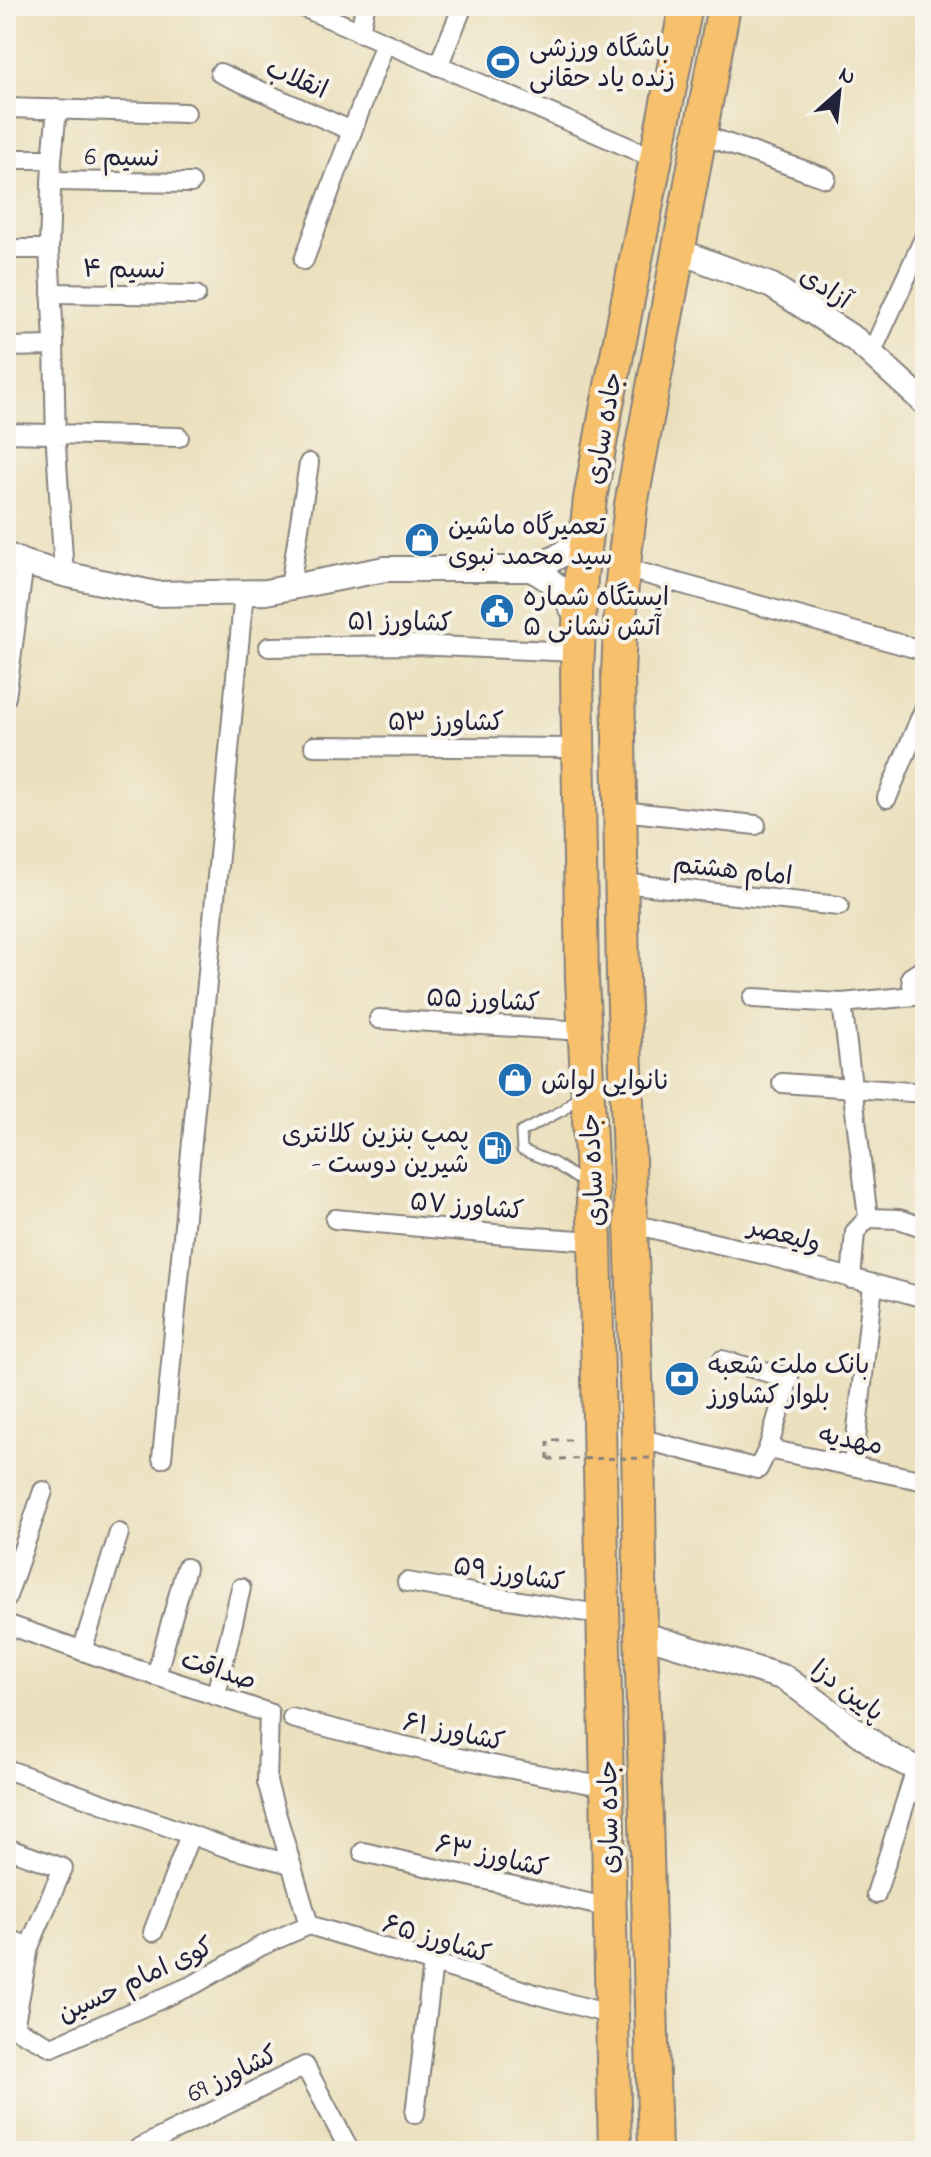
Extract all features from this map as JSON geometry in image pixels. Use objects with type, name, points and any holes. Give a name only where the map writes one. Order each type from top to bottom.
[{"type":"highway","name":"جاده ساری","points":[[615,2151],[595,1241],[585,1031],[578,748],[578,636],[581,577],[605,416],[686,6]]},
{"type":"highway","name":"جاده ساری","points":[[655,2151],[641,1634],[646,1448],[632,1224],[618,675],[624,568],[634,491],[724,6]]},
{"type":"street","points":[[300,6],[656,159]]},
{"type":"street","points":[[360,33],[365,6]]},
{"type":"street","points":[[438,66],[463,6]]},
{"type":"street","points":[[304,260],[385,43]]},
{"type":"street","name":"انقلاب","points":[[220,73],[352,131]]},
{"type":"street","points":[[6,108],[186,113]]},
{"type":"street","points":[[57,109],[49,249],[64,574]]},
{"type":"street","points":[[700,134],[826,178]]},
{"type":"street","points":[[6,159],[52,159]]},
{"type":"street","name":"نسیم 6","points":[[51,181],[191,183]]},
{"type":"street","points":[[871,354],[925,236]]},
{"type":"street","points":[[6,249],[49,249]]},
{"type":"street","name":"آزادی","points":[[678,251],[772,286],[856,340],[925,403]]},
{"type":"street","name":"نسیم ۴","points":[[51,293],[196,295]]},
{"type":"street","points":[[6,347],[54,346]]},
{"type":"street","points":[[6,433],[179,437]]},
{"type":"street","points":[[290,587],[309,463]]},
{"type":"street","points":[[6,697],[15,559],[64,574],[156,594],[266,592],[385,569],[531,569],[553,561],[575,544],[588,521]]},
{"type":"street","points":[[624,568],[925,651]]},
{"type":"street","points":[[531,569],[552,580],[567,600],[578,636]]},
{"type":"street","points":[[162,1458],[244,592]]},
{"type":"street","name":"کشاورز ۵۱","points":[[269,647],[413,645],[578,636]]},
{"type":"street","points":[[887,798],[925,707]]},
{"type":"street","name":"کشاورز ۵۳","points":[[314,746],[578,748]]},
{"type":"street","points":[[621,811],[756,825]]},
{"type":"street","name":"امام هشتم","points":[[622,883],[839,906]]},
{"type":"street","points":[[753,998],[842,1003],[914,996],[911,977],[925,968]]},
{"type":"street","points":[[842,1003],[868,1218]]},
{"type":"street","name":"کشاورز ۵۵","points":[[379,1019],[585,1031]]},
{"type":"street","points":[[782,1083],[925,1093]]},
{"type":"street","points":[[851,1279],[855,1232],[868,1218],[899,1219],[925,1228]]},
{"type":"street","name":"کشاورز ۵۷","points":[[335,1219],[595,1241]]},
{"type":"street","name":"ولیعصر","points":[[632,1224],[766,1255],[925,1298]]},
{"type":"street","points":[[853,1465],[873,1285]]},
{"type":"street","points":[[646,1448],[758,1469],[768,1449],[789,1378],[722,1360]]},
{"type":"street","name":"مهدیه","points":[[768,1449],[925,1481]]},
{"type":"street","points":[[6,1599],[43,1491]]},
{"type":"street","points":[[82,1651],[119,1533]]},
{"type":"street","points":[[156,1676],[186,1568]]},
{"type":"street","name":"کشاورز ۵۹","points":[[407,1582],[603,1615]]},
{"type":"street","points":[[216,1695],[241,1588]]},
{"type":"street","name":"صداقت","points":[[6,1624],[269,1713],[267,1782],[291,1864]]},
{"type":"street","name":"پایین دزا","points":[[641,1634],[785,1678],[889,1755],[920,1771]]},
{"type":"street","name":"کشاورز ۶۱","points":[[292,1718],[372,1740],[607,1787]]},
{"type":"street","points":[[6,1769],[228,1848],[291,1864],[309,1925]]},
{"type":"street","points":[[876,1894],[920,1771]]},
{"type":"street","points":[[153,1932],[190,1835]]},
{"type":"street","points":[[6,1848],[63,1868],[29,1947],[6,1938]]},
{"type":"street","name":"کشاورز ۶۳","points":[[363,1852],[610,1908]]},
{"type":"street","name":"کوی امام حسین","points":[[29,1947],[14,2028],[52,2047],[195,1984],[261,1946],[309,1925]]},
{"type":"street","name":"کشاورز ۶۵","points":[[309,1925],[612,2015]]},
{"type":"street","points":[[415,2114],[433,1963]]},
{"type":"street","name":"کشاورز 69","points":[[139,2148],[305,2066],[347,2150]]},
{"type":"lane","points":[[588,1086],[563,1110],[521,1132],[522,1150],[554,1163],[593,1190]]},
{"type":"path","points":[[548,1440],[548,1459],[646,1448]]},
{"type":"place","name":"باشگاه ورزشی زنده یاد حقانی","points":[[503,62]]},
{"type":"place","name":"تعمیرگاه ماشین سید محمد نبوی","points":[[422,540]]},
{"type":"place","name":"ایستگاه شماره ۵ آتش نشانی","points":[[497,611]]},
{"type":"place","name":"نانوایی لواش","points":[[515,1080]]},
{"type":"place","name":"پمپ بنزین کلانتری - شیرین دوست","points":[[495,1148]]},
{"type":"place","name":"بانک ملت شعبه بلوار کشاورز","points":[[682,1379]]}]
